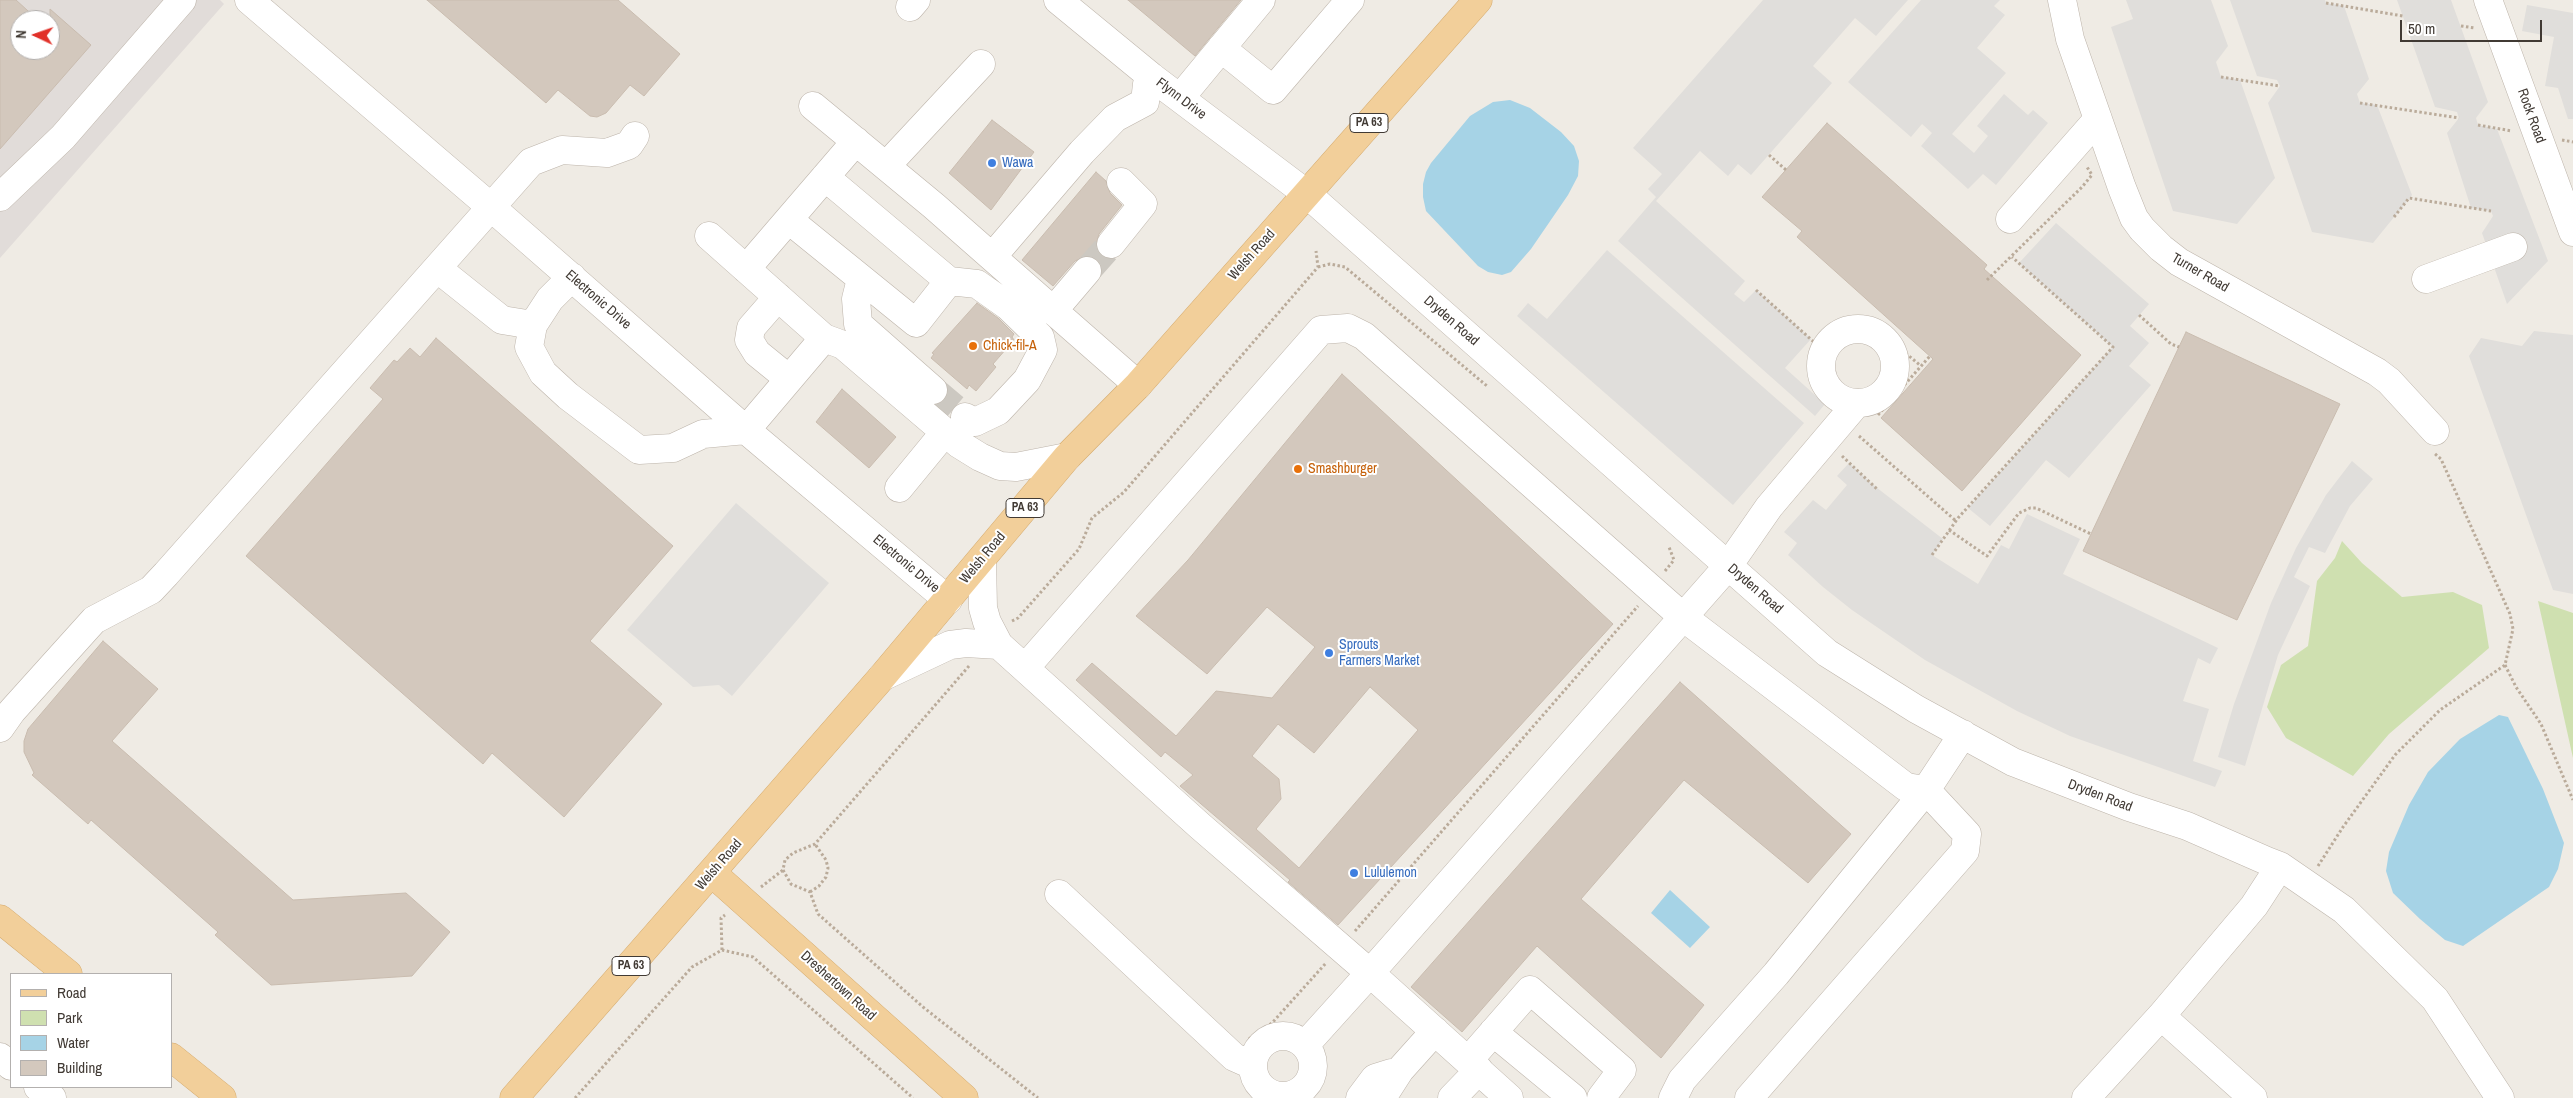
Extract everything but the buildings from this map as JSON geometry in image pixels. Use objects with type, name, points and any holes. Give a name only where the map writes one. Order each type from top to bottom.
[{"type":"main road","name":"Welsh Road","points":[[514,1098],[882,677],[1067,457],[1138,385],[1478,0]]},
{"type":"main road","name":"Dreshertown Road","points":[[712,873],[964,1098]]},
{"type":"main road","points":[[0,919],[67,973]]},
{"type":"main road","points":[[172,1058],[222,1098]]},
{"type":"street","points":[[3,189],[63,137],[182,0]]},
{"type":"street","name":"Electronic Drive","points":[[249,0],[572,277],[746,430],[948,600]]},
{"type":"street","name":"Flynn Drive","points":[[1058,0],[1149,80],[1180,98],[1307,194]]},
{"type":"street","points":[[1180,98],[1261,0]]},
{"type":"street","points":[[1221,48],[1273,90],[1350,0]]},
{"type":"street","name":"Turner Road","points":[[2062,0],[2070,39],[2134,218],[2160,248],[2179,262],[2389,380],[2432,440]]},
{"type":"street","name":"Rock Road","points":[[2488,0],[2573,232]]},
{"type":"street","points":[[886,166],[981,64]]},
{"type":"street","points":[[992,257],[1082,152],[1115,118],[1131,87],[1149,80]]},
{"type":"street","points":[[813,106],[886,166],[1138,385]]},
{"type":"street","points":[[2010,219],[2098,119]]},
{"type":"street","points":[[0,728],[21,700],[94,620],[151,590],[166,574],[492,208],[523,170],[541,156],[571,149],[607,153],[629,145],[635,136]]},
{"type":"street","points":[[746,269],[856,141]]},
{"type":"street","points":[[825,177],[949,281],[977,284],[1008,306],[1040,337],[1043,350],[1027,380],[998,411],[975,422],[955,425],[899,488]]},
{"type":"street","points":[[1111,244],[1143,204],[1121,182]]},
{"type":"street","name":"Dryden Road","points":[[1307,194],[1827,653],[1916,709],[2013,762],[2129,808],[2187,826],[2280,866],[2344,910],[2435,999],[2500,1098]]},
{"type":"street","points":[[789,220],[916,323],[949,281]]},
{"type":"street","points":[[709,236],[824,338],[843,345],[955,425],[980,457],[1000,466],[1016,467],[1067,457]]},
{"type":"street","points":[[2426,279],[2513,247]]},
{"type":"street","points":[[438,269],[502,320],[533,325]]},
{"type":"street","points":[[1053,311],[1088,271]]},
{"type":"street","points":[[572,277],[550,299],[533,325],[529,347],[543,373],[568,396],[640,450],[674,448],[703,434],[746,430],[824,338]]},
{"type":"street","points":[[861,279],[856,299],[858,324],[933,390]]},
{"type":"street","points":[[778,297],[751,328],[749,340],[757,353],[789,379]]},
{"type":"street","points":[[1025,668],[1321,330],[1348,328],[1364,336],[1682,617],[1906,788],[1926,790],[1967,834],[1964,851],[1749,1098]]},
{"type":"street","points":[[1305,1045],[1728,566],[1769,507],[1849,412]]},
{"type":"street","points":[[982,560],[984,608],[987,622],[999,645],[1200,826],[1345,942],[1370,973],[1504,1096]]},
{"type":"street","points":[[882,677],[950,645],[966,643],[999,645]]},
{"type":"street","points":[[1673,1098],[1682,1080],[1776,974],[1926,790],[1963,734]]},
{"type":"street","points":[[2086,1098],[2161,1016],[2254,906],[2280,866]]},
{"type":"street","points":[[1059,894],[1234,1057],[1247,1063],[1259,1084],[1271,1097],[1303,1093],[1313,1072],[1313,1062],[1305,1045],[1287,1036],[1268,1040],[1260,1046],[1247,1063]]},
{"type":"street","points":[[1452,1098],[1493,1032],[1530,990],[1622,1070],[1602,1098]]},
{"type":"street","points":[[2161,1016],[2253,1098]]},
{"type":"street","points":[[1382,1098],[1400,1070],[1436,1032]]},
{"type":"street","points":[[1493,1032],[1573,1098]]},
{"type":"street","points":[[0,1057],[10,1065]]},
{"type":"street","points":[[1360,1098],[1375,1078],[1400,1070]]},
{"type":"street","points":[[39,1088],[52,1098]]},
{"type":"path","points":[[2326,3],[2402,16]]},
{"type":"path","points":[[2221,77],[2280,86]]},
{"type":"path","points":[[2360,103],[2459,118]]},
{"type":"path","points":[[1769,155],[1786,170]]},
{"type":"path","points":[[2394,217],[2409,198],[2491,211]]},
{"type":"path","points":[[1932,555],[1956,520],[2114,347],[2012,257]]},
{"type":"path","points":[[1318,267],[1330,264],[1345,267],[1493,391]]},
{"type":"path","points":[[1756,290],[1815,343],[1837,322],[1854,317],[1863,318],[1890,329],[1897,336],[1903,351],[1921,366]]},
{"type":"path","points":[[2139,315],[2171,344],[2179,347]]},
{"type":"path","points":[[1849,412],[1956,520]]},
{"type":"path","points":[[2432,440],[2510,614],[2513,629],[2505,665],[2516,687],[2541,724],[2573,800]]},
{"type":"path","points":[[1842,456],[1877,489]]},
{"type":"path","points":[[1949,530],[1987,556],[2019,513],[2030,508],[2036,508],[2091,534]]},
{"type":"path","points":[[1649,589],[1674,560],[1673,552],[1665,539]]},
{"type":"path","points":[[1271,1097],[1244,1082],[1248,1040],[1272,1023],[1634,612]]},
{"type":"path","points":[[2314,873],[2343,827],[2395,755],[2440,710],[2505,665]]},
{"type":"path","points":[[810,892],[819,886],[826,877],[828,868],[826,860],[815,844]]},
{"type":"path","points":[[575,1098],[692,967],[722,950],[753,958],[913,1098]]},
{"type":"shaded area","points":[[0,0],[220,0],[224,4],[0,258]]},
{"type":"shaded area","points":[[1763,0],[1908,0],[1876,36],[1855,18],[1813,66],[1832,83],[1751,175],[1738,164],[1728,176],[1700,151],[1656,201],[1745,281],[1734,294],[1744,302],[1756,290],[1811,339],[1785,368],[1825,404],[1815,416],[1618,241],[1656,197],[1648,189],[1662,174],[1633,148]]},
{"type":"shaded area","points":[[1921,0],[2000,0],[1994,6],[2005,15],[1977,48],[2006,73],[1952,134],[1974,153],[1988,136],[1977,126],[2004,94],[2028,115],[2033,110],[2048,123],[1996,185],[1983,174],[1968,189],[1921,146],[1932,133],[1922,124],[1911,137],[1848,82]]},
{"type":"shaded area","points":[[2126,0],[2211,0],[2228,46],[2216,62],[2221,77],[2240,80],[2275,178],[2237,224],[2173,211],[2111,27],[2133,19]]},
{"type":"shaded area","points":[[2230,0],[2325,0],[2326,3],[2344,6],[2369,79],[2357,94],[2360,103],[2377,105],[2412,195],[2373,243],[2312,232],[2268,103],[2280,86],[2277,80],[2257,76]]},
{"type":"shaded area","points":[[2397,0],[2451,0],[2488,102],[2476,118],[2478,125],[2497,129],[2548,261],[2507,304],[2482,233],[2493,216],[2491,211],[2471,208],[2447,133],[2459,118],[2457,112],[2435,107]]},
{"type":"shaded area","points":[[2527,5],[2573,13],[2573,119],[2568,119],[2558,88],[2545,86],[2554,37],[2522,31]]},
{"type":"shaded area","points":[[2056,223],[2149,304],[2130,326],[2149,343],[2129,366],[2151,385],[2069,478],[2046,460],[1990,526],[1968,508],[2113,347],[2019,263]]},
{"type":"shaded area","points":[[1607,250],[1804,423],[1733,505],[1517,316],[1528,303],[1547,319]]},
{"type":"shaded area","points":[[2534,331],[2573,335],[2573,594],[2553,590],[2469,356],[2481,338],[2522,346]]},
{"type":"shaded area","points":[[2352,461],[2373,479],[2350,506],[2325,553],[2309,547],[2294,577],[2310,586],[2278,655],[2245,766],[2218,757],[2234,704],[2271,603],[2296,548],[2326,495]]},
{"type":"shaded area","points":[[1849,463],[1872,484],[1943,539],[1932,555],[1978,584],[2001,545],[2009,549],[2027,514],[2080,539],[2063,574],[2218,648],[2210,664],[2198,658],[2183,701],[2209,709],[2193,761],[2222,771],[2215,787],[2070,736],[2017,711],[1925,660],[1852,610],[1823,587],[1788,555],[1797,543],[1784,532],[1813,500],[1826,510],[1847,485],[1837,476]]},
{"type":"shaded area","points":[[736,503],[829,583],[732,696],[719,685],[693,687],[627,630]]},
{"type":"green space","points":[[2342,541],[2362,563],[2402,597],[2453,592],[2482,605],[2489,648],[2389,734],[2353,776],[2286,738],[2267,707],[2281,665],[2308,646],[2317,581],[2335,558]]},
{"type":"green space","points":[[2538,601],[2573,613],[2573,758]]},
{"type":"water","points":[[1510,100],[1530,108],[1561,132],[1574,146],[1579,161],[1578,176],[1568,195],[1531,249],[1511,272],[1502,275],[1488,272],[1478,266],[1426,211],[1423,184],[1431,163],[1470,116],[1493,102]]},
{"type":"water","points":[[2499,715],[2508,717],[2543,789],[2564,843],[2558,869],[2549,887],[2463,946],[2445,940],[2393,893],[2386,871],[2389,852],[2409,805],[2428,772],[2460,739]]},
{"type":"water","points":[[1670,890],[1710,927],[1690,948],[1651,913]]},
{"type":"tunnel","points":[[1087,271],[1111,244]]},
{"type":"tunnel","points":[[933,390],[965,417]]},
{"type":"place","name":"Wawa","points":[[992,163]]},
{"type":"place","name":"Chick-fil-A","points":[[973,346]]},
{"type":"place","name":"Smashburger","points":[[1298,469]]},
{"type":"place","name":"Sprouts Farmers Market","points":[[1329,653]]},
{"type":"place","name":"Lululemon","points":[[1354,873]]}]
